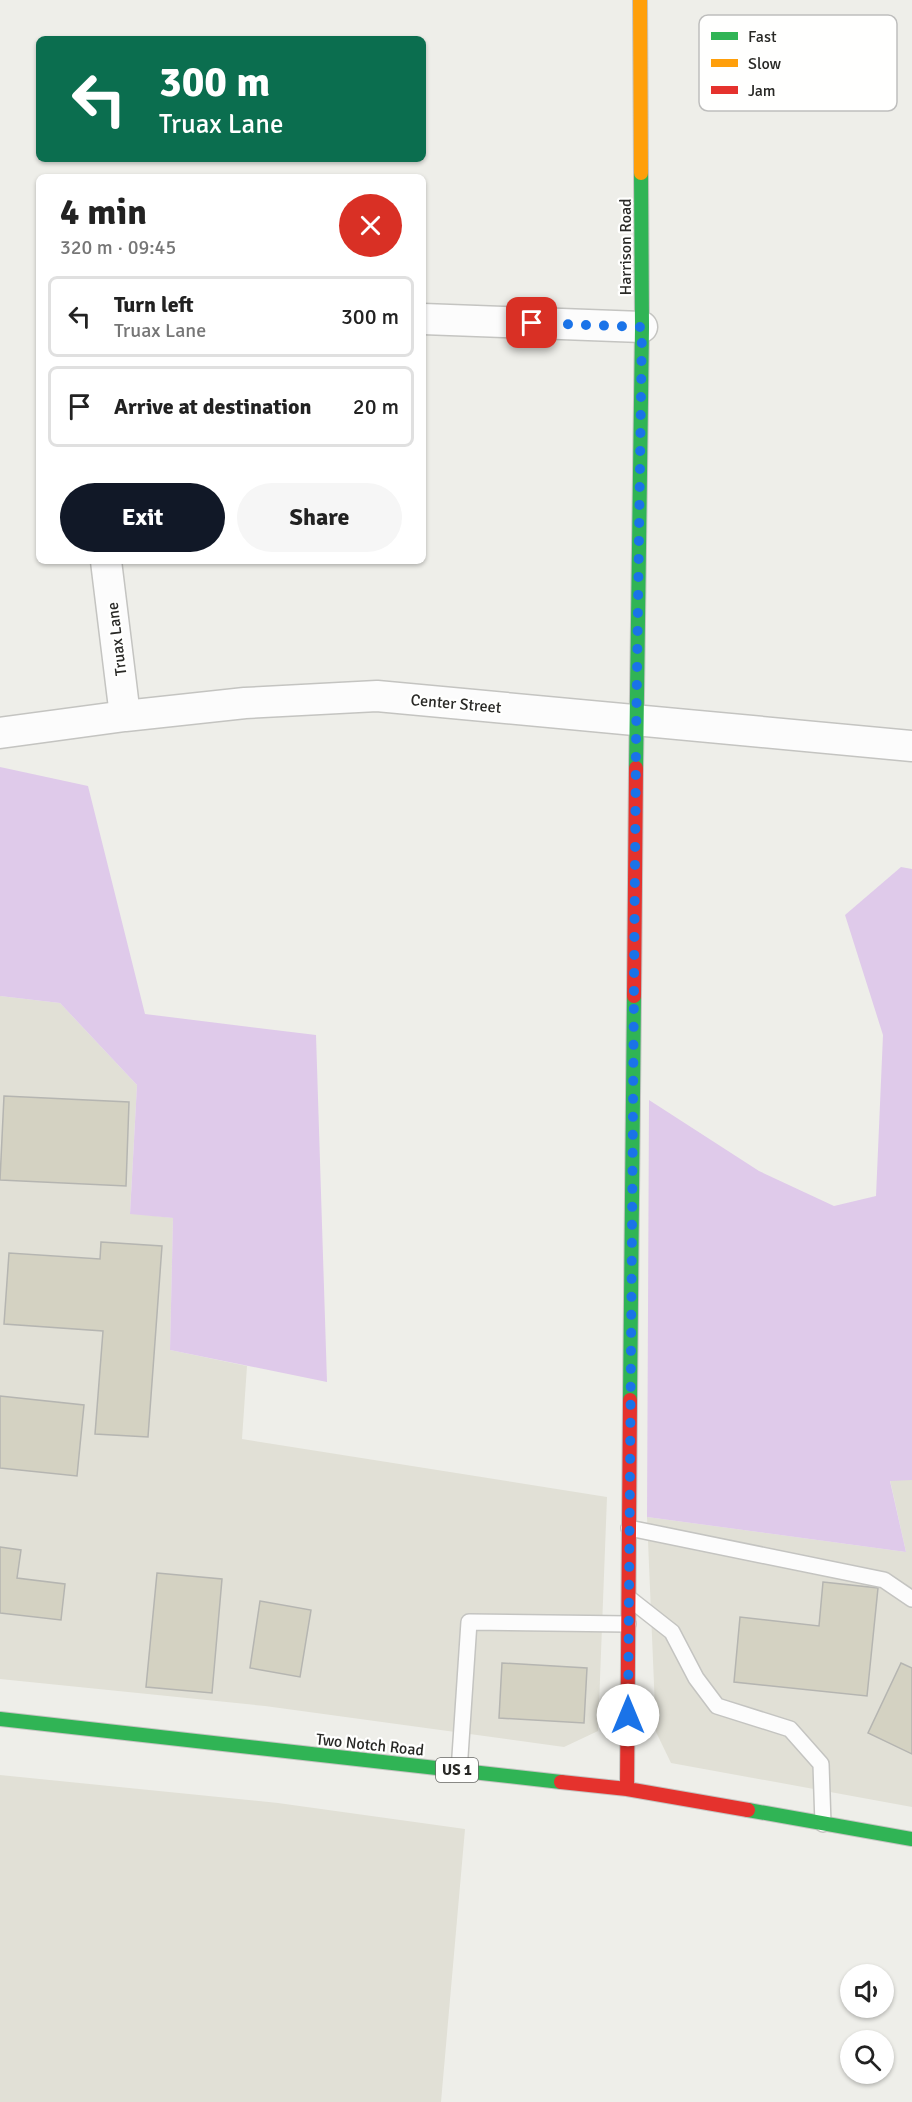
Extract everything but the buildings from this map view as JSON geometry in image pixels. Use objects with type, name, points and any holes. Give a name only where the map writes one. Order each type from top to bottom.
[{"type":"street","name":"Harrison Road","points":[[627,1789],[636,719],[642,327],[640,0]]},
{"type":"street","points":[[426,319],[642,327]]},
{"type":"street","name":"Truax Lane","points":[[106,564],[125,716]]},
{"type":"street","name":"Center Street","points":[[0,733],[125,716],[244,704],[377,696],[912,746]]},
{"type":"street","name":"Two Notch Road","points":[[0,1719],[627,1789],[912,1839]]},
{"type":"lane","points":[[629,1528],[884,1580],[912,1599]]},
{"type":"lane","points":[[628,1598],[672,1632],[696,1678],[717,1706],[790,1729],[821,1764],[823,1824]]},
{"type":"lane","points":[[459,1771],[469,1622],[628,1624]]},
{"type":"shaded area","points":[[0,767],[88,786],[145,1014],[316,1035],[327,1382],[170,1350],[173,1218],[130,1214],[137,1085],[60,1003],[0,996]]},
{"type":"shaded area","points":[[901,867],[912,869],[912,1480],[890,1481],[906,1552],[647,1517],[649,1100],[759,1171],[834,1206],[876,1196],[883,1035],[845,915]]},
{"type":"shaded area","points":[[0,996],[60,1003],[137,1085],[130,1213],[173,1218],[170,1350],[247,1366],[242,1439],[607,1497],[598,1731],[564,1747],[265,1706],[0,1679]]},
{"type":"shaded area","points":[[890,1480],[912,1480],[912,1807],[671,1763],[656,1732],[647,1517],[906,1552]]},
{"type":"shaded area","points":[[0,1775],[278,1803],[465,1829],[441,2102],[0,2102]]},
{"type":"traffic: fast","points":[[636,768],[642,327],[641,173]]},
{"type":"traffic: fast","points":[[630,1400],[634,996]]},
{"type":"traffic: fast","points":[[0,1719],[561,1782]]},
{"type":"traffic: fast","points":[[748,1810],[912,1839]]},
{"type":"traffic: slow","points":[[640,0],[641,173]]},
{"type":"traffic: jam","points":[[634,996],[636,768]]},
{"type":"traffic: jam","points":[[627,1789],[630,1400]]},
{"type":"traffic: jam","points":[[561,1782],[627,1789],[748,1810]]},
{"type":"route","points":[[532,323],[642,327],[636,743],[628,1715]]}]
